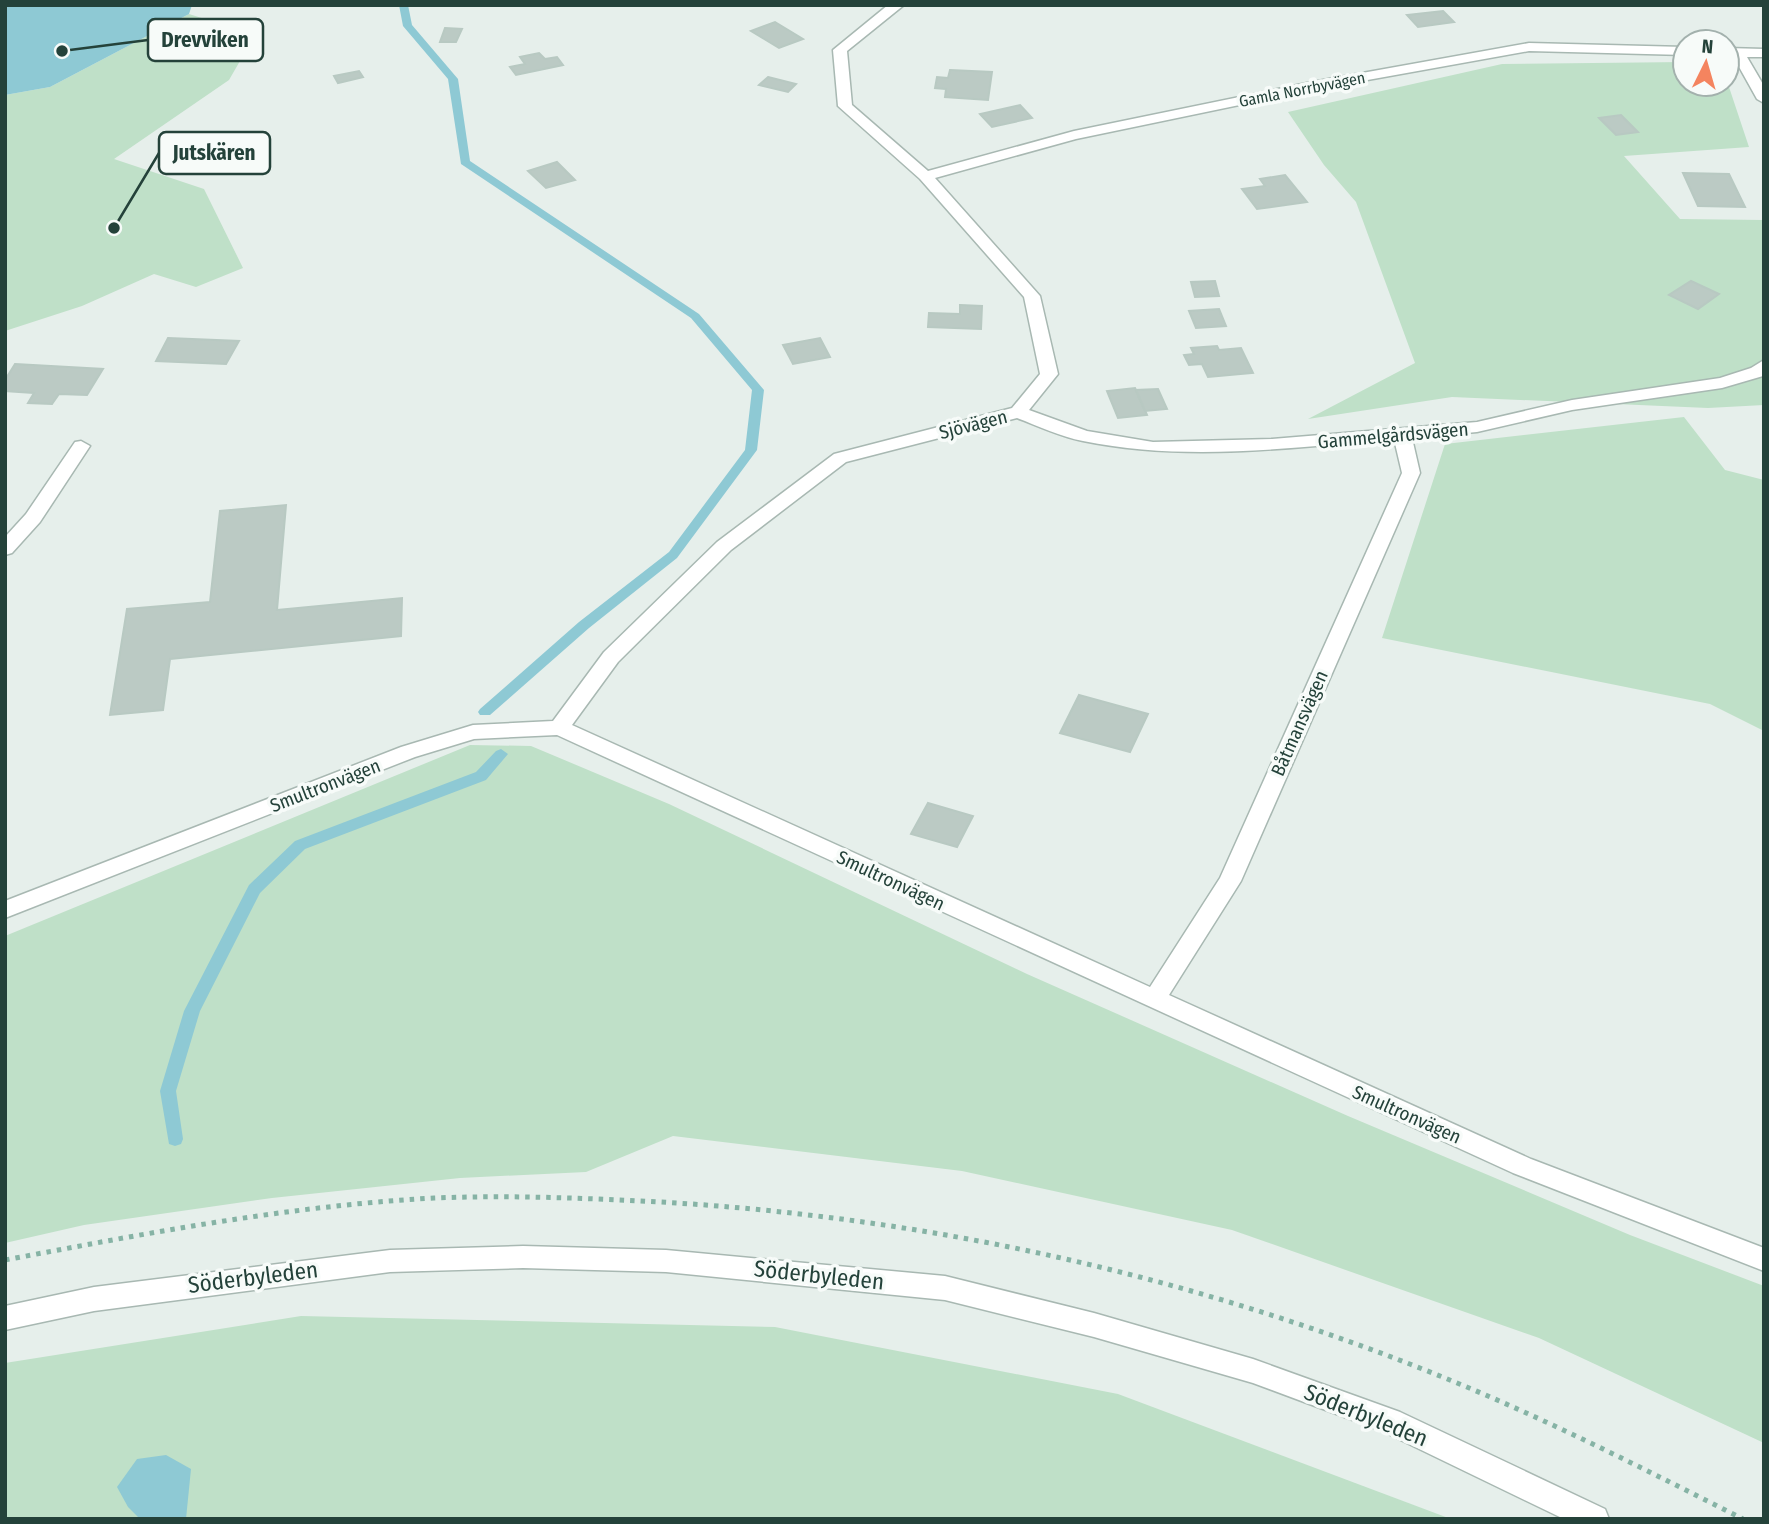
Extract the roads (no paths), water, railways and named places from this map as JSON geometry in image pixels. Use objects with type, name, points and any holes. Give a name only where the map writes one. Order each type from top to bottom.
[{"type":"street","name":"Sjövägen","points":[[559,728],[611,657],[724,546],[841,457],[1018,412],[1049,374],[1032,296],[926,176],[845,106],[840,50],[897,5]]},
{"type":"street","name":"Gamla Norrbyvägen","points":[[926,176],[1074,135],[1312,86],[1529,47],[1671,51]]},
{"type":"street","points":[[1741,53],[1764,53]]},
{"type":"street","points":[[1741,66],[1764,99]]},
{"type":"street","name":"Gammelgårdsvägen","points":[[1018,412],[1083,436],[1153,447],[1272,444],[1476,428],[1572,405],[1722,383],[1757,372],[1764,365]]},
{"type":"street","name":"Båtmansvägen","points":[[1154,1000],[1230,881],[1411,473],[1402,435]]},
{"type":"street","points":[[5,550],[33,518],[81,446]]},
{"type":"street","name":"Smultronvägen","points":[[5,911],[408,752],[473,732],[559,728],[1522,1166],[1764,1261]]},
{"type":"street","name":"Söderbyleden","points":[[5,1318],[94,1298],[245,1277],[403,1261],[523,1257],[666,1261],[794,1271],[931,1287],[1094,1325],[1253,1371],[1390,1421],[1595,1519]]},
{"type":"water","points":[[5,5],[192,5],[189,14],[50,87],[5,95]]},
{"type":"water","points":[[166,1455],[191,1469],[186,1519],[140,1519],[128,1507],[117,1487],[137,1459]]},
{"type":"waterway","points":[[403,5],[408,26],[453,79],[465,162],[695,316],[758,390],[751,450],[673,555],[584,625],[485,712]]},
{"type":"waterway","points":[[175,1139],[168,1091],[192,1011],[254,889],[300,845],[481,776],[501,754]]},
{"type":"place","name":"Drevviken","points":[[62,51]]},
{"type":"place","name":"Jutskären","points":[[114,228]]}]
